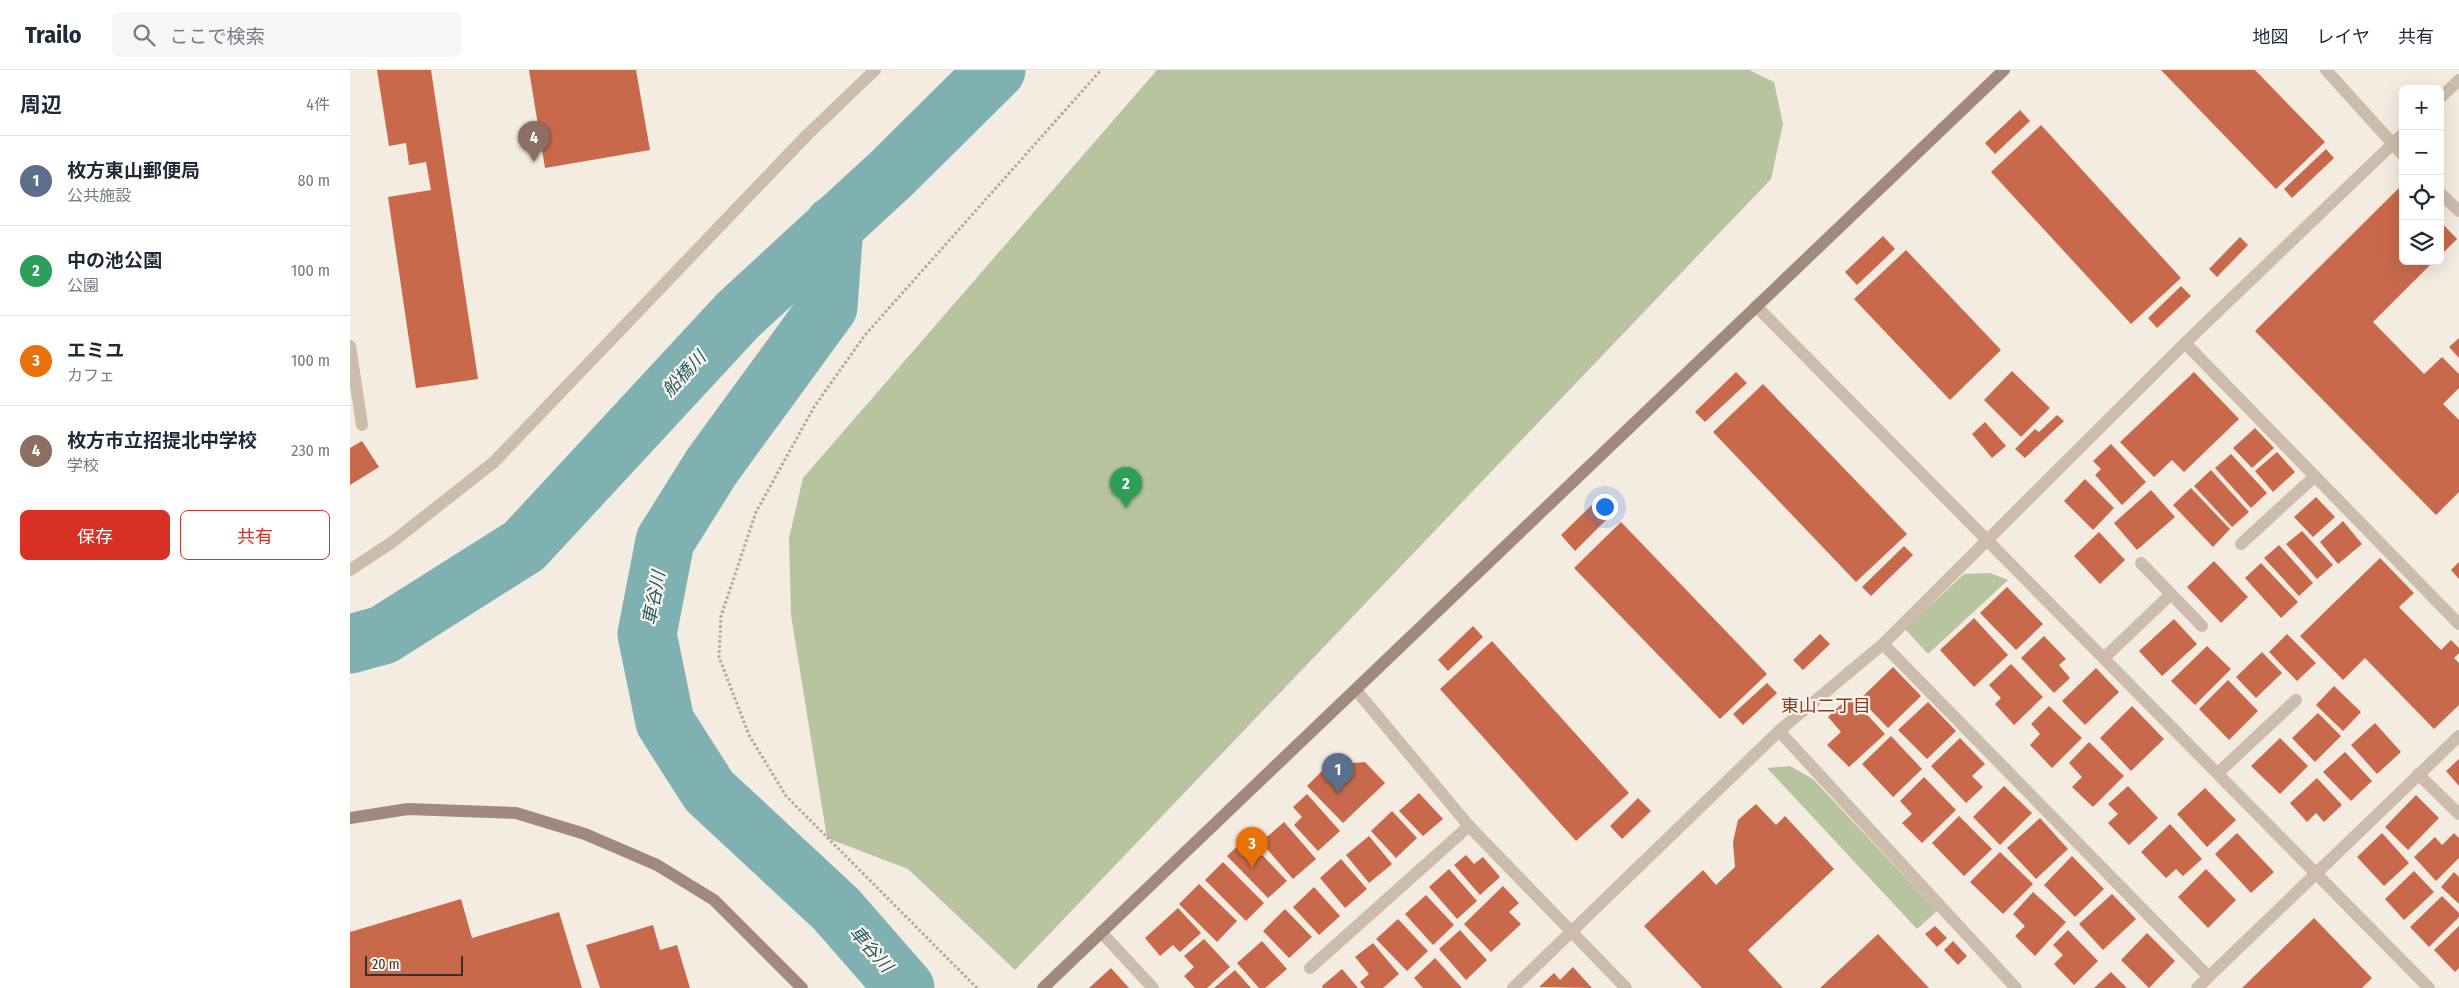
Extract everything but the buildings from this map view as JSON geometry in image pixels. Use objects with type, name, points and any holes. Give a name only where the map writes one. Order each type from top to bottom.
[{"type":"street","points":[[350,570],[391,543],[494,462],[807,135],[875,70]]},
{"type":"street","points":[[1043,988],[2004,70]]},
{"type":"street","points":[[2326,70],[2399,151]]},
{"type":"street","points":[[2444,94],[2459,80]]},
{"type":"street","points":[[1513,988],[1779,730],[1882,644],[2185,343],[2399,138]]},
{"type":"street","points":[[2444,197],[2459,211]]},
{"type":"street","points":[[1756,306],[2429,988]]},
{"type":"street","points":[[2185,343],[2459,624]]},
{"type":"street","points":[[350,346],[362,425]]},
{"type":"street","points":[[2242,544],[2315,476]]},
{"type":"street","points":[[2141,563],[2202,626]]},
{"type":"street","points":[[2104,658],[2170,595]]},
{"type":"street","points":[[1882,644],[2208,976]]},
{"type":"street","points":[[1356,690],[1469,826],[1626,988]]},
{"type":"street","points":[[2218,773],[2296,700]]},
{"type":"street","points":[[1779,730],[2016,988]]},
{"type":"street","points":[[2197,988],[2315,872],[2459,736]]},
{"type":"street","points":[[2418,774],[2459,814]]},
{"type":"street","points":[[350,818],[408,809],[516,813],[585,834],[657,865],[714,900],[802,988]]},
{"type":"street","points":[[1310,968],[1469,826]]},
{"type":"street","points":[[1101,932],[1153,988]]},
{"type":"path","points":[[977,988],[786,796],[749,735],[719,657],[721,616],[756,512],[814,408],[865,335],[1101,70]]},
{"type":"green space","points":[[1157,70],[1749,70],[1774,82],[1783,124],[1771,179],[1015,970],[908,869],[827,838],[791,615],[789,538],[803,478]]},
{"type":"green space","points":[[1990,573],[2008,580],[1928,654],[1905,629],[1964,574]]},
{"type":"green space","points":[[1790,766],[1813,779],[1937,911],[1917,929],[1767,768]]},
{"type":"waterway","name":"船橋川","points":[[350,644],[383,635],[524,546],[738,315],[891,174],[996,70]]},
{"type":"waterway","name":"車谷川","points":[[834,225],[828,307],[712,466],[665,541],[647,634],[665,722],[709,791],[836,909],[905,988]]},
{"type":"place","name":"枚方市立招提北中学校","points":[[534,162]]},
{"type":"place","name":"中の池公園","points":[[1126,508]]},
{"type":"place","name":"枚方東山郵便局","points":[[1338,794]]},
{"type":"place","name":"エミユ","points":[[1252,868]]},
{"type":"district","name":"東山二丁目","points":[[1826,706]]}]
